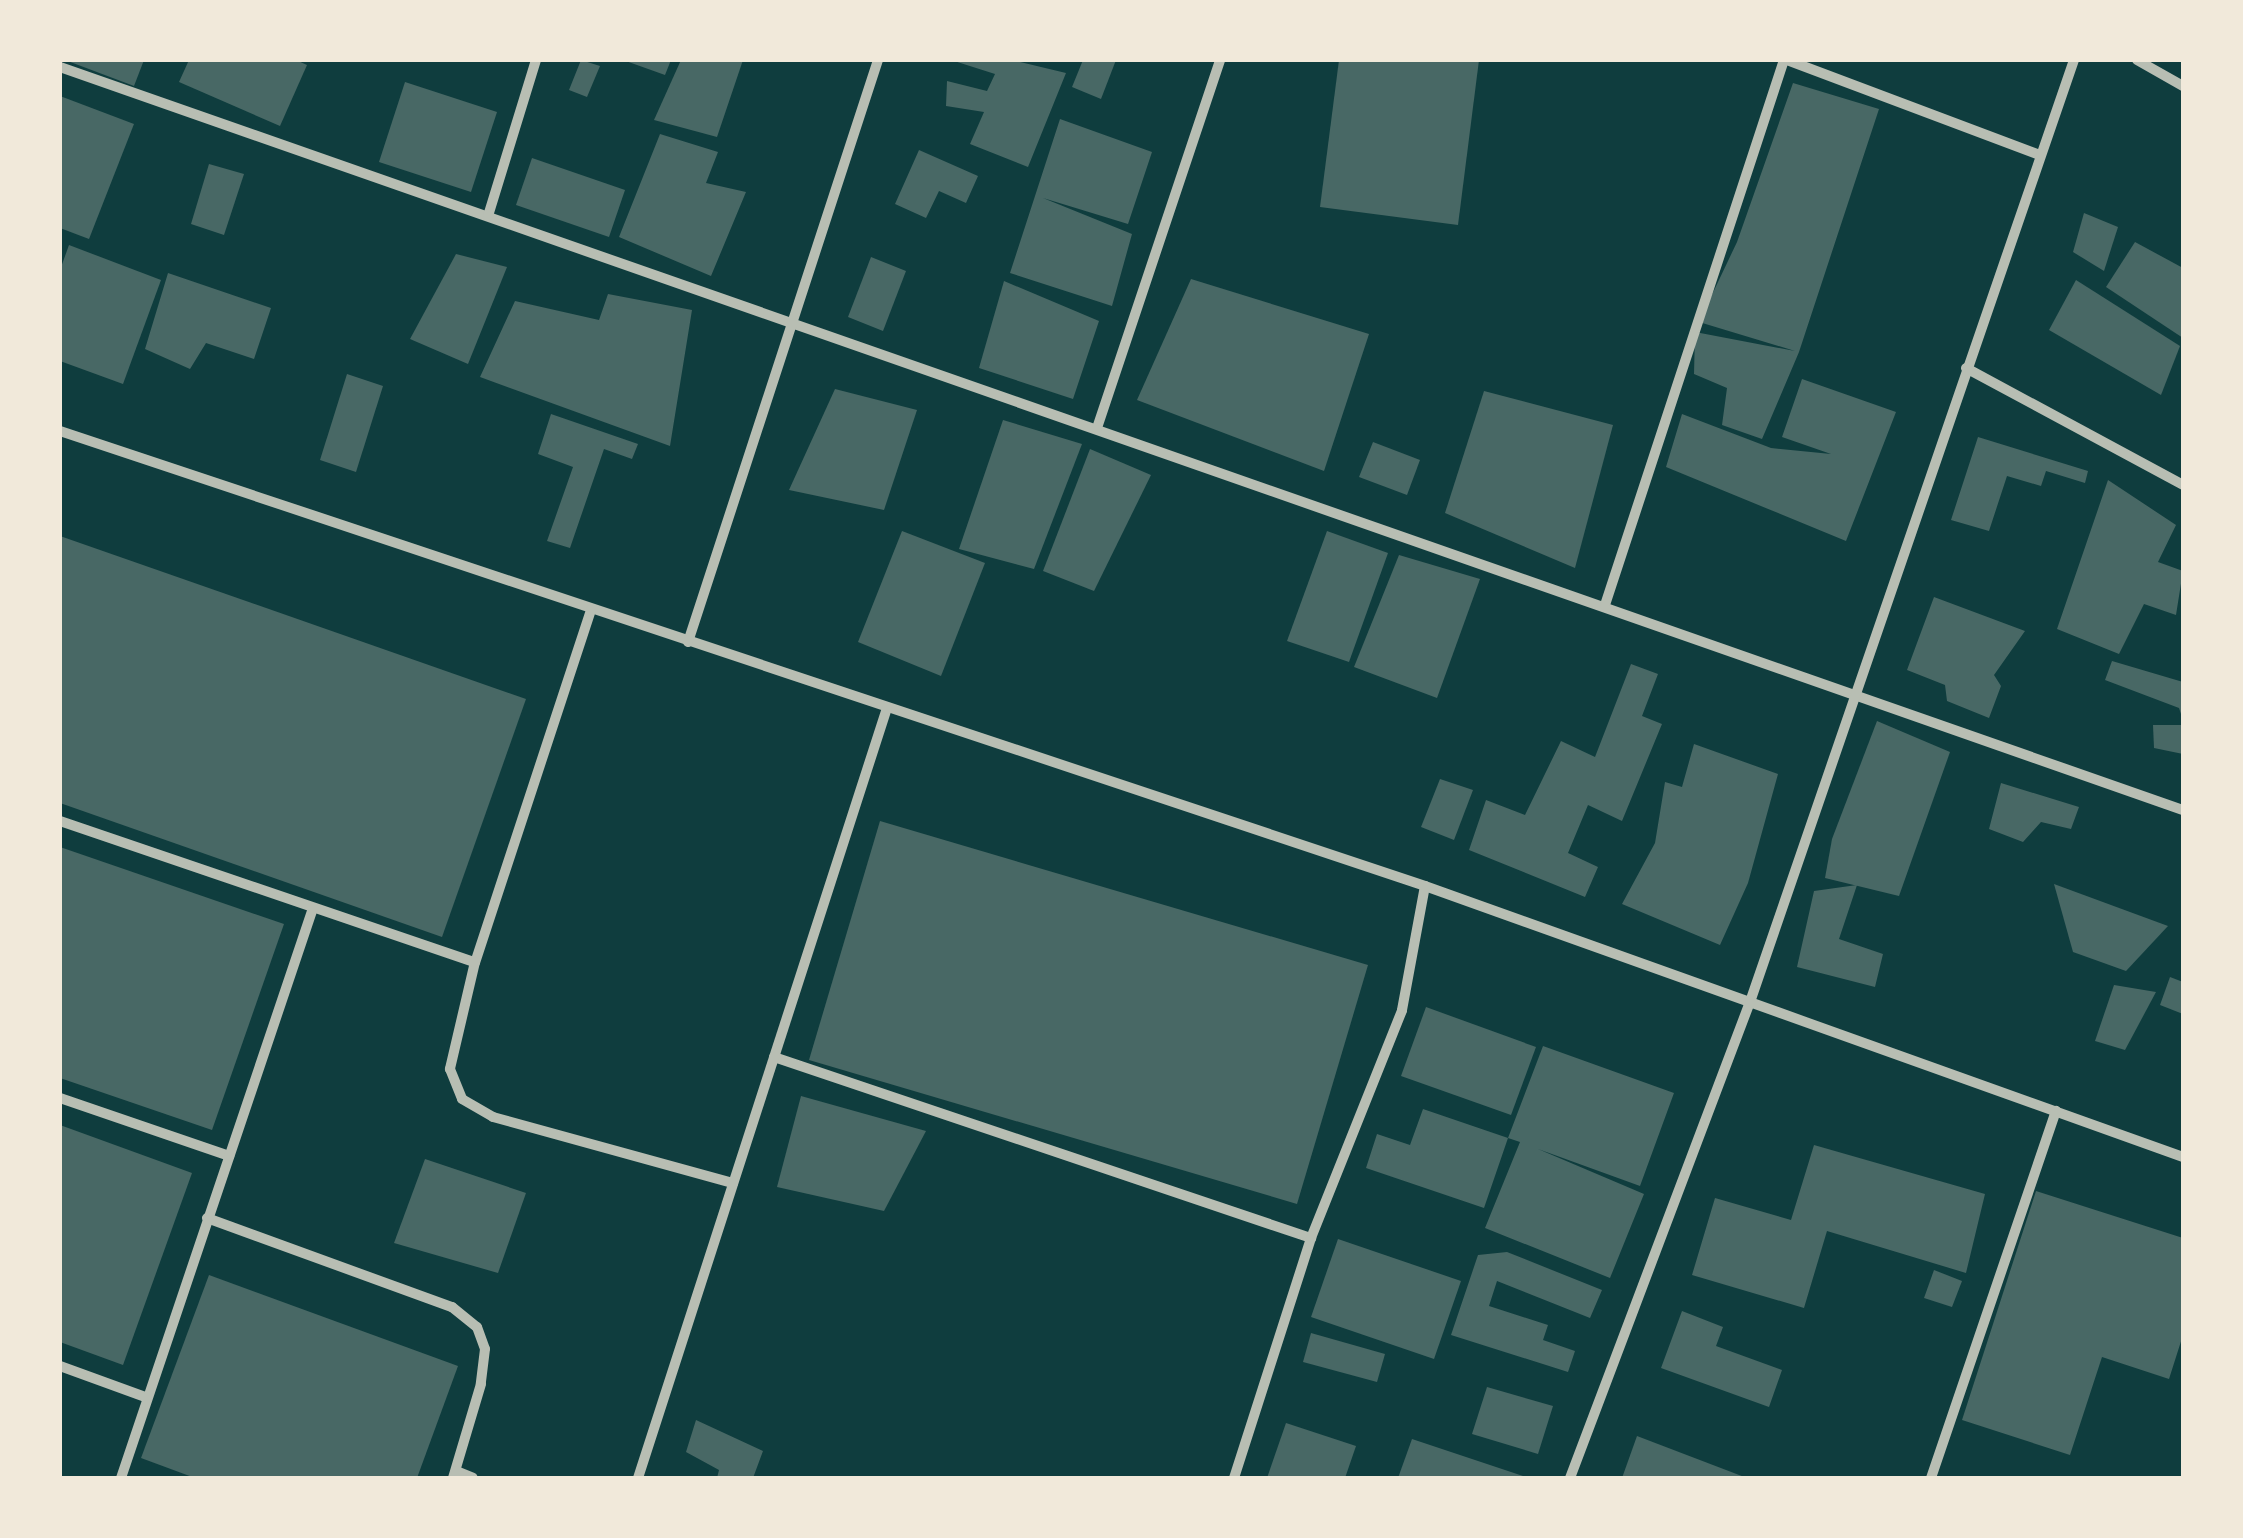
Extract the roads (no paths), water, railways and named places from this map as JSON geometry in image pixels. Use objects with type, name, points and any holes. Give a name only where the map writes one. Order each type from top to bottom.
[{"type":"street","points":[[488,216],[536,60]]},
{"type":"street","points":[[688,642],[878,60]]},
{"type":"street","points":[[1097,428],[1220,60]]},
{"type":"street","points":[[1605,605],[1786,60],[2040,155]]},
{"type":"street","points":[[1570,1478],[1750,1002],[2074,60]]},
{"type":"street","points":[[2137,60],[2183,86]]},
{"type":"street","points":[[60,67],[1856,692],[2183,810]]},
{"type":"street","points":[[1966,368],[2183,485]]},
{"type":"street","points":[[60,431],[1426,886],[2183,1156]]},
{"type":"street","points":[[591,610],[474,962],[450,1070],[462,1098],[493,1117],[733,1183]]},
{"type":"street","points":[[638,1478],[887,708]]},
{"type":"street","points":[[60,821],[474,962]]},
{"type":"street","points":[[1234,1478],[1311,1238],[1402,1010],[1426,886]]},
{"type":"street","points":[[121,1478],[314,908]]},
{"type":"street","points":[[774,1057],[1311,1238]]},
{"type":"street","points":[[60,1098],[229,1156]]},
{"type":"street","points":[[1932,1478],[2056,1111]]},
{"type":"street","points":[[207,1218],[452,1307],[477,1327],[485,1348],[481,1384],[455,1475],[473,1478]]},
{"type":"street","points":[[60,1366],[145,1398]]}]
